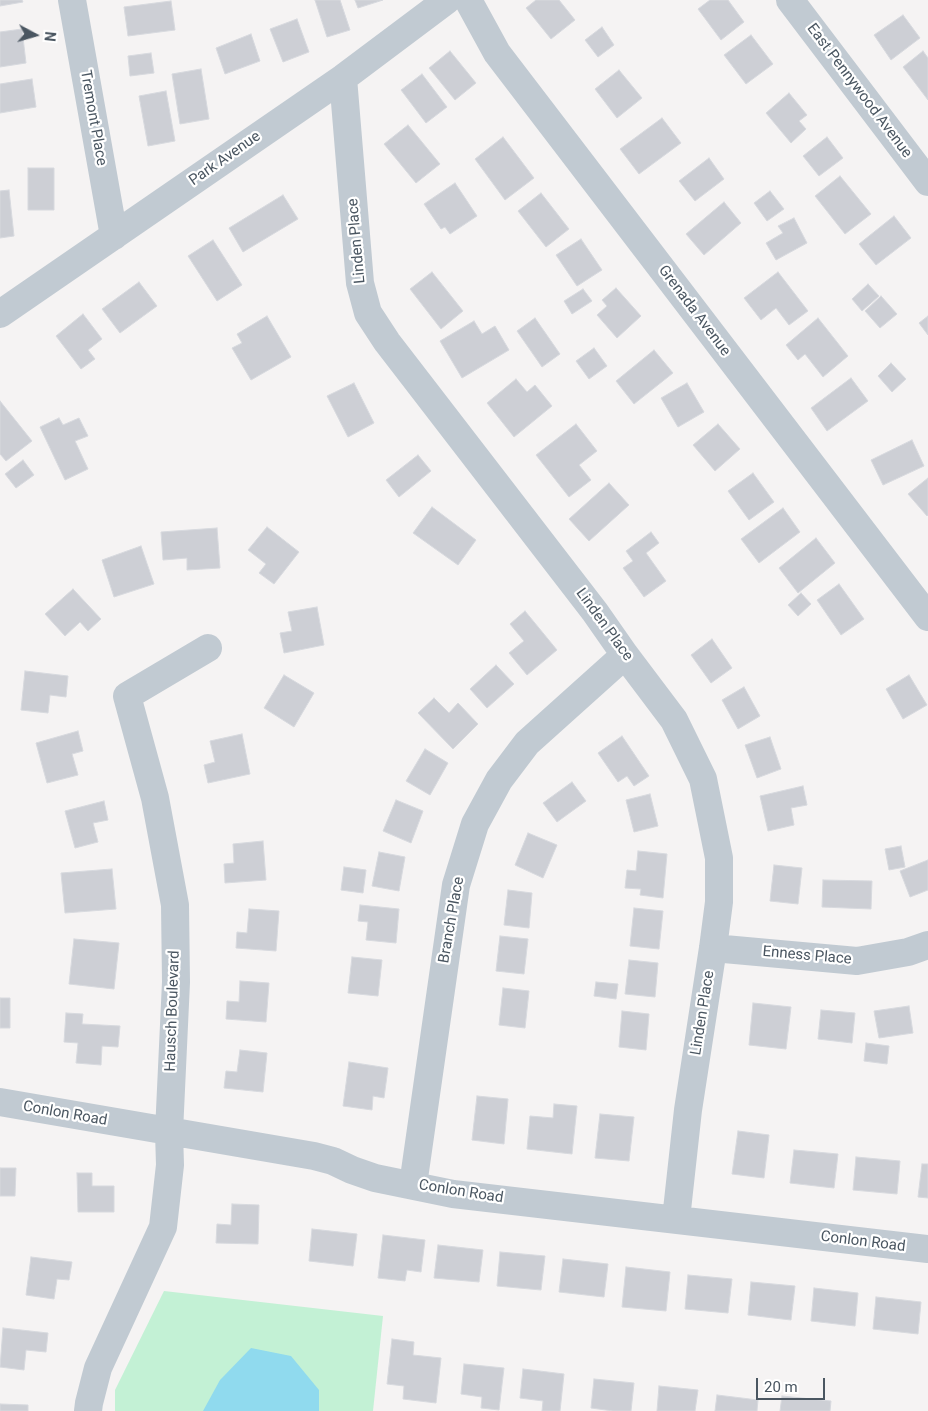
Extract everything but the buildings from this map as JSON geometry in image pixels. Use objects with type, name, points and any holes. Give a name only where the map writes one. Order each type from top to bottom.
[{"type":"street","name":"Tremont Place","points":[[72,0],[114,236]]},
{"type":"street","name":"Park Avenue","points":[[0,314],[343,78],[447,0]]},
{"type":"street","name":"Grenada Avenue","points":[[468,0],[497,53],[928,617]]},
{"type":"street","name":"East Pennywood Avenue","points":[[790,0],[928,182]]},
{"type":"street","name":"Linden Place","points":[[343,78],[360,283],[368,312],[387,342],[595,612],[674,720],[703,779],[719,858],[719,902],[688,1110],[676,1219]]},
{"type":"street","name":"Hausch Boulevard","points":[[88,1411],[98,1368],[163,1227],[170,1165],[169,1132],[176,982],[175,905],[155,798],[127,696],[208,648]]},
{"type":"street","name":"Branch Place","points":[[412,1185],[456,885],[475,824],[498,780],[527,743],[625,655]]},
{"type":"street","name":"Enness Place","points":[[713,948],[857,961],[908,952],[928,945]]},
{"type":"street","name":"Conlon Road","points":[[0,1102],[314,1156],[333,1161],[362,1174],[453,1194],[928,1249]]},
{"type":"green space","points":[[164,1291],[383,1316],[373,1411],[115,1411],[115,1390]]},
{"type":"water","points":[[251,1348],[291,1356],[319,1390],[319,1411],[203,1411],[220,1380]]}]
